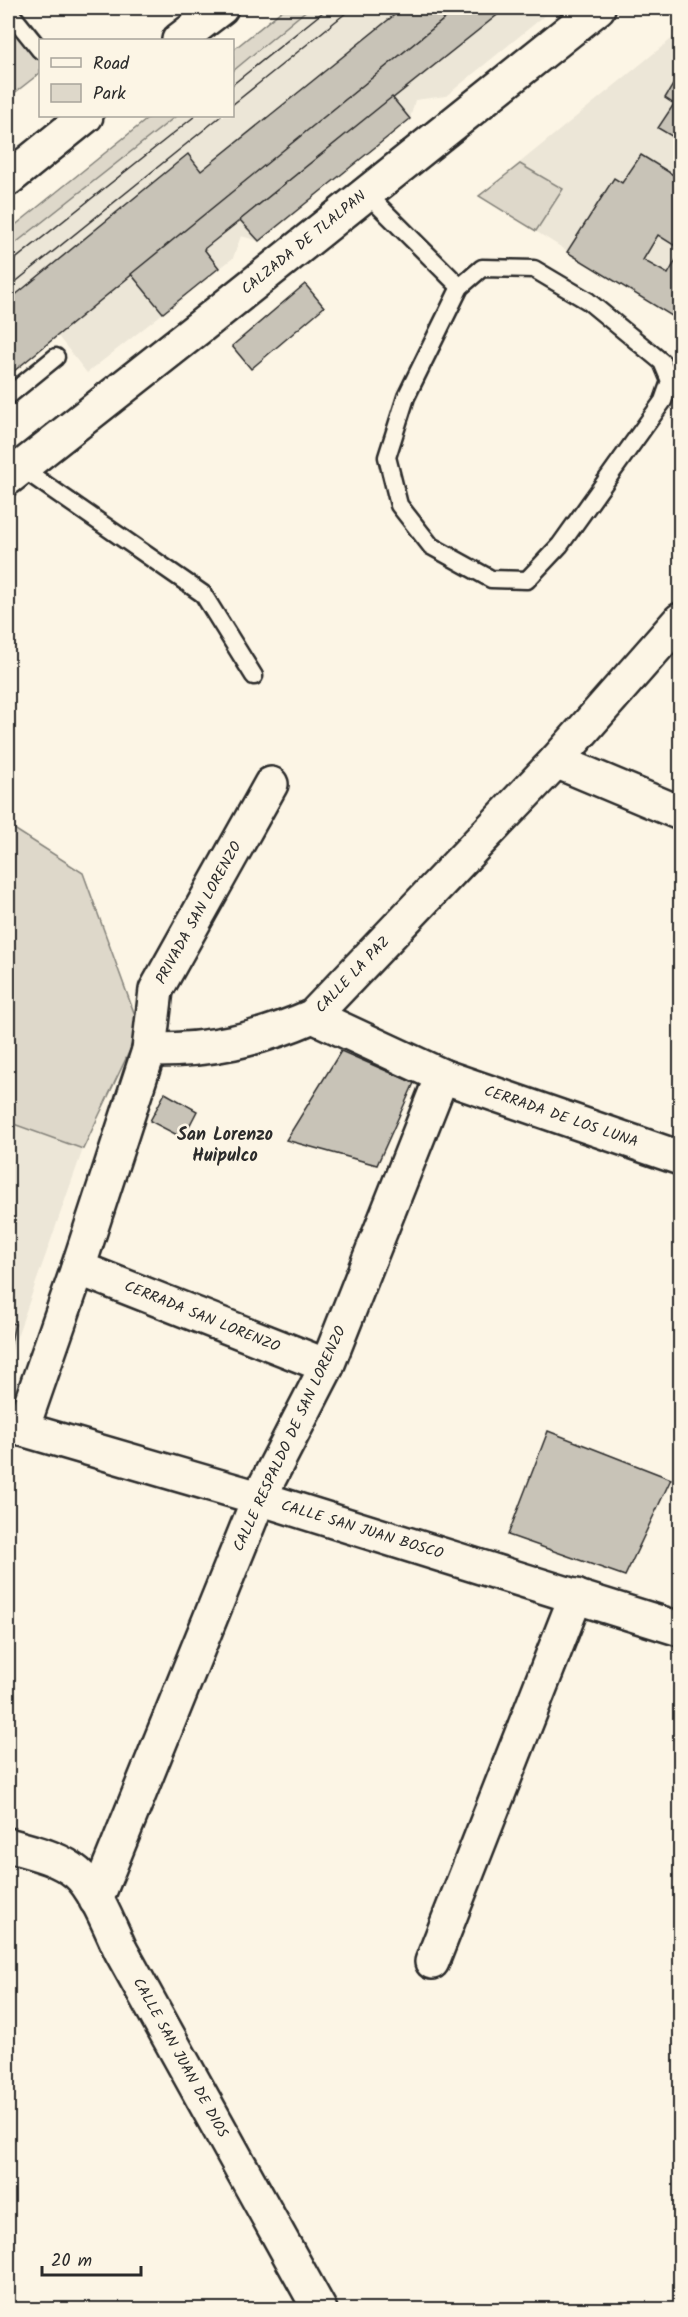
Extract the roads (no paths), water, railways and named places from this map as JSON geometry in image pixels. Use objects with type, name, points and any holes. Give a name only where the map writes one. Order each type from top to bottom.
[{"type":"street","points":[[180,39],[221,8]]},
{"type":"street","name":"CALZADA DE TLALPAN","points":[[14,472],[201,326],[598,8]]},
{"type":"street","points":[[8,179],[85,117]]},
{"type":"street","name":"CALLE LA PAZ","points":[[149,1050],[177,1050],[232,1044],[260,1037],[313,1016],[556,761],[681,620]]},
{"type":"street","points":[[556,761],[681,813]]},
{"type":"street","name":"PRIVADA SAN LORENZO","points":[[149,1050],[156,990],[271,784]]},
{"type":"street","name":"CERRADA DE LOS LUNA","points":[[313,1016],[442,1077],[681,1158]]},
{"type":"street","points":[[15,1427],[78,1268],[149,1050]]},
{"type":"street","name":"CALLE RESPALDO DE SAN LORENZO","points":[[96,1900],[259,1498],[327,1366],[442,1077]]},
{"type":"street","name":"CERRADA SAN LORENZO","points":[[78,1268],[327,1366]]},
{"type":"street","name":"CALLE SAN JUAN BOSCO","points":[[15,1427],[259,1498],[681,1629]]},
{"type":"street","points":[[432,1962],[576,1596]]},
{"type":"street","name":"CALLE SAN JUAN DE DIOS","points":[[8,1845],[46,1856],[78,1874],[96,1900],[121,1951],[318,2309]]},
{"type":"lane","points":[[8,10],[39,49]]},
{"type":"lane","points":[[366,193],[460,287]]},
{"type":"lane","points":[[482,268],[534,270],[588,301],[662,362],[670,381],[663,401],[574,526],[560,545],[527,580],[491,579],[431,546],[399,505],[387,457],[406,397],[460,287],[482,268]]},
{"type":"lane","points":[[8,396],[56,357]]},
{"type":"lane","points":[[14,472],[203,594],[254,676]]},
{"type":"tram line","points":[[234,83],[328,8]]},
{"type":"tram line","points":[[234,103],[352,8]]},
{"type":"tram line","points":[[8,265],[194,117]]},
{"type":"tram line","points":[[8,288],[220,117]]},
{"type":"district","name":"San Lorenzo Huipulco","points":[[225,1145]]}]
